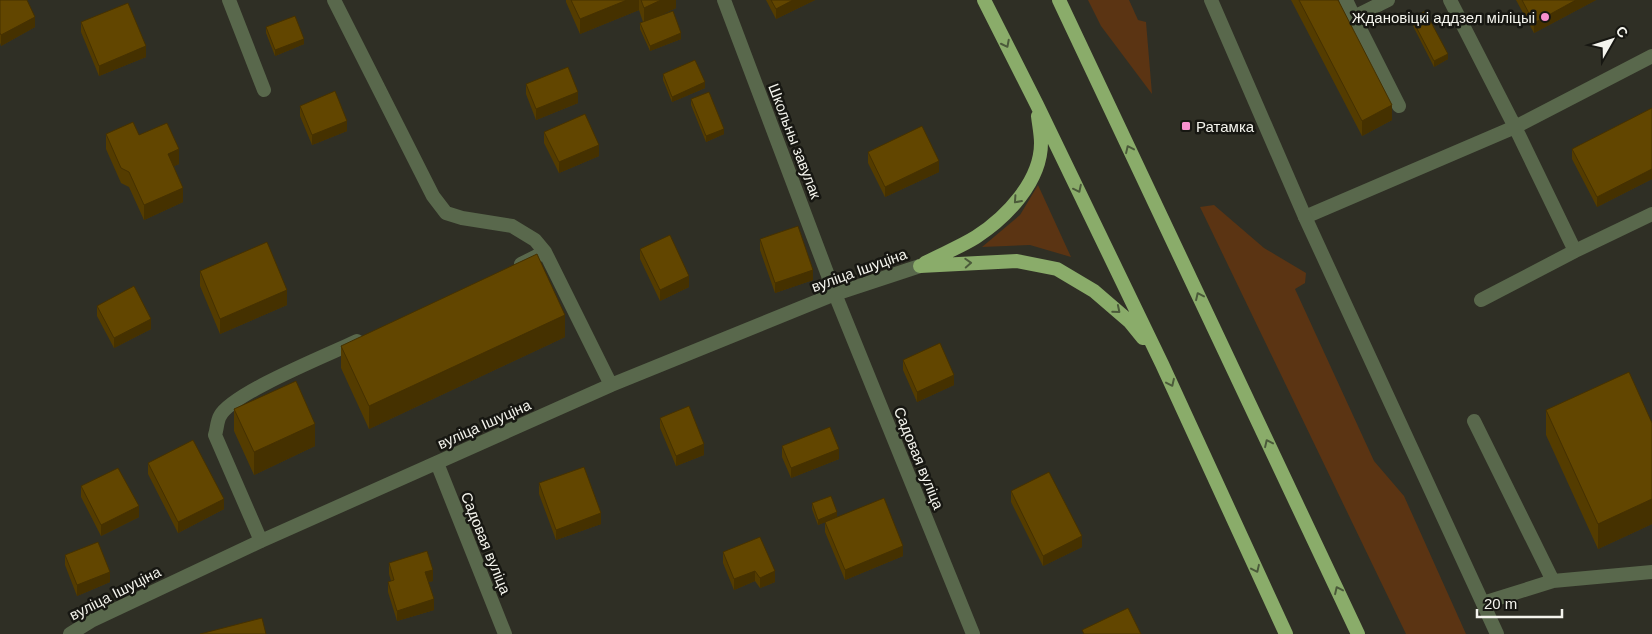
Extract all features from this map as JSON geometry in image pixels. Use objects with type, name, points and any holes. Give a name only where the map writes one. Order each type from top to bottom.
[{"type":"highway","points":[[984,0],[1162,364],[1286,634]]},
{"type":"highway","points":[[1059,0],[1358,634]]},
{"type":"highway","points":[[920,266],[977,236],[1021,197],[1035,173],[1041,144],[1037,106]]},
{"type":"highway","points":[[920,266],[1017,260],[1057,268],[1094,291],[1130,322],[1162,364]]},
{"type":"street","points":[[229,0],[264,90]]},
{"type":"street","points":[[334,0],[433,196],[446,212],[462,218],[512,226],[534,240],[545,252],[611,385]]},
{"type":"street","name":"Школьны завулак","points":[[724,0],[835,294]]},
{"type":"street","points":[[1211,0],[1305,217],[1497,634]]},
{"type":"street","points":[[1346,0],[1399,106]]},
{"type":"street","points":[[1354,17],[1388,0]]},
{"type":"street","points":[[1450,0],[1515,127],[1575,251]]},
{"type":"street","points":[[1305,217],[1515,127],[1652,56]]},
{"type":"street","points":[[1481,300],[1575,251],[1652,214]]},
{"type":"street","points":[[510,269],[545,252]]},
{"type":"street","name":"вуліца Ішуціна","points":[[70,634],[91,621],[261,542],[611,385],[835,294],[920,266]]},
{"type":"street","name":"Садовая вуліца","points":[[835,294],[973,634]]},
{"type":"street","points":[[261,542],[215,434],[220,416],[234,401],[255,389],[369,335]]},
{"type":"street","points":[[1474,421],[1552,581]]},
{"type":"street","name":"Садовая вуліца","points":[[437,463],[506,634]]},
{"type":"street","points":[[1483,604],[1552,581],[1652,572]]},
{"type":"shaded area","points":[[1088,0],[1129,0],[1138,20],[1146,22],[1152,94],[1101,26]]},
{"type":"shaded area","points":[[1038,185],[1071,257],[1030,245],[982,247],[1020,215]]},
{"type":"shaded area","points":[[1214,205],[1264,248],[1306,273],[1305,283],[1295,289],[1374,461],[1404,496],[1466,634],[1406,634],[1200,207]]},
{"type":"building","points":[[0,0],[27,0],[35,17],[1,35]]},
{"type":"building","points":[[571,0],[627,0],[580,19]]},
{"type":"building","points":[[641,0],[661,0],[644,8]]},
{"type":"building","points":[[771,0],[793,0],[776,9]]},
{"type":"building","points":[[1299,0],[1338,0],[1392,105],[1362,121]]},
{"type":"building","points":[[1522,0],[1576,0],[1534,23]]},
{"type":"building","points":[[128,3],[146,46],[99,66],[81,22]]},
{"type":"building","points":[[673,11],[681,33],[650,46],[640,23]]},
{"type":"building","points":[[1425,11],[1448,54],[1434,61],[1412,19]]},
{"type":"building","points":[[295,16],[304,39],[275,50],[266,27]]},
{"type":"building","points":[[695,60],[705,82],[672,97],[663,74]]},
{"type":"building","points":[[568,67],[578,92],[536,109],[526,84]]},
{"type":"building","points":[[335,91],[347,121],[312,135],[300,106]]},
{"type":"building","points":[[709,92],[724,129],[706,136],[691,99]]},
{"type":"building","points":[[1652,108],[1652,169],[1597,197],[1572,149]]},
{"type":"building","points":[[585,114],[599,145],[559,162],[544,132]]},
{"type":"building","points":[[133,122],[139,135],[167,123],[179,149],[168,154],[183,188],[144,205],[129,172],[121,168],[106,134]]},
{"type":"building","points":[[922,126],[939,161],[885,187],[868,152]]},
{"type":"building","points":[[798,226],[813,270],[775,283],[760,239]]},
{"type":"building","points":[[670,235],[689,276],[660,290],[640,249]]},
{"type":"building","points":[[267,242],[287,290],[220,319],[200,271]]},
{"type":"building","points":[[537,254],[565,315],[369,406],[341,346]]},
{"type":"building","points":[[134,286],[151,319],[114,338],[97,306]]},
{"type":"building","points":[[940,343],[954,375],[917,392],[903,360]]},
{"type":"building","points":[[1629,372],[1652,423],[1652,499],[1598,524],[1546,410]]},
{"type":"building","points":[[296,381],[315,424],[254,452],[234,409]]},
{"type":"building","points":[[689,406],[704,444],[676,456],[660,418]]},
{"type":"building","points":[[830,427],[839,449],[791,468],[782,446]]},
{"type":"building","points":[[193,440],[224,499],[178,522],[148,463]]},
{"type":"building","points":[[584,467],[601,513],[556,530],[539,483]]},
{"type":"building","points":[[118,468],[139,506],[101,525],[81,486]]},
{"type":"building","points":[[1049,472],[1082,536],[1043,556],[1011,491]]},
{"type":"building","points":[[831,496],[837,512],[818,520],[812,503]]},
{"type":"building","points":[[884,498],[903,546],[845,570],[825,522]]},
{"type":"building","points":[[760,537],[775,571],[760,578],[755,571],[734,579],[723,552]]},
{"type":"building","points":[[98,542],[110,572],[77,585],[65,555]]},
{"type":"building","points":[[427,551],[433,570],[425,572],[434,599],[397,611],[388,582],[394,580],[389,563]]},
{"type":"building","points":[[1128,608],[1141,634],[1084,634],[1082,630]]},
{"type":"building","points":[[262,618],[266,634],[200,634]]},
{"type":"place","name":"Ждановіцкі аддзел міліцыі","points":[[1545,17]]},
{"type":"place","name":"Ратамка","points":[[1186,126]]}]
